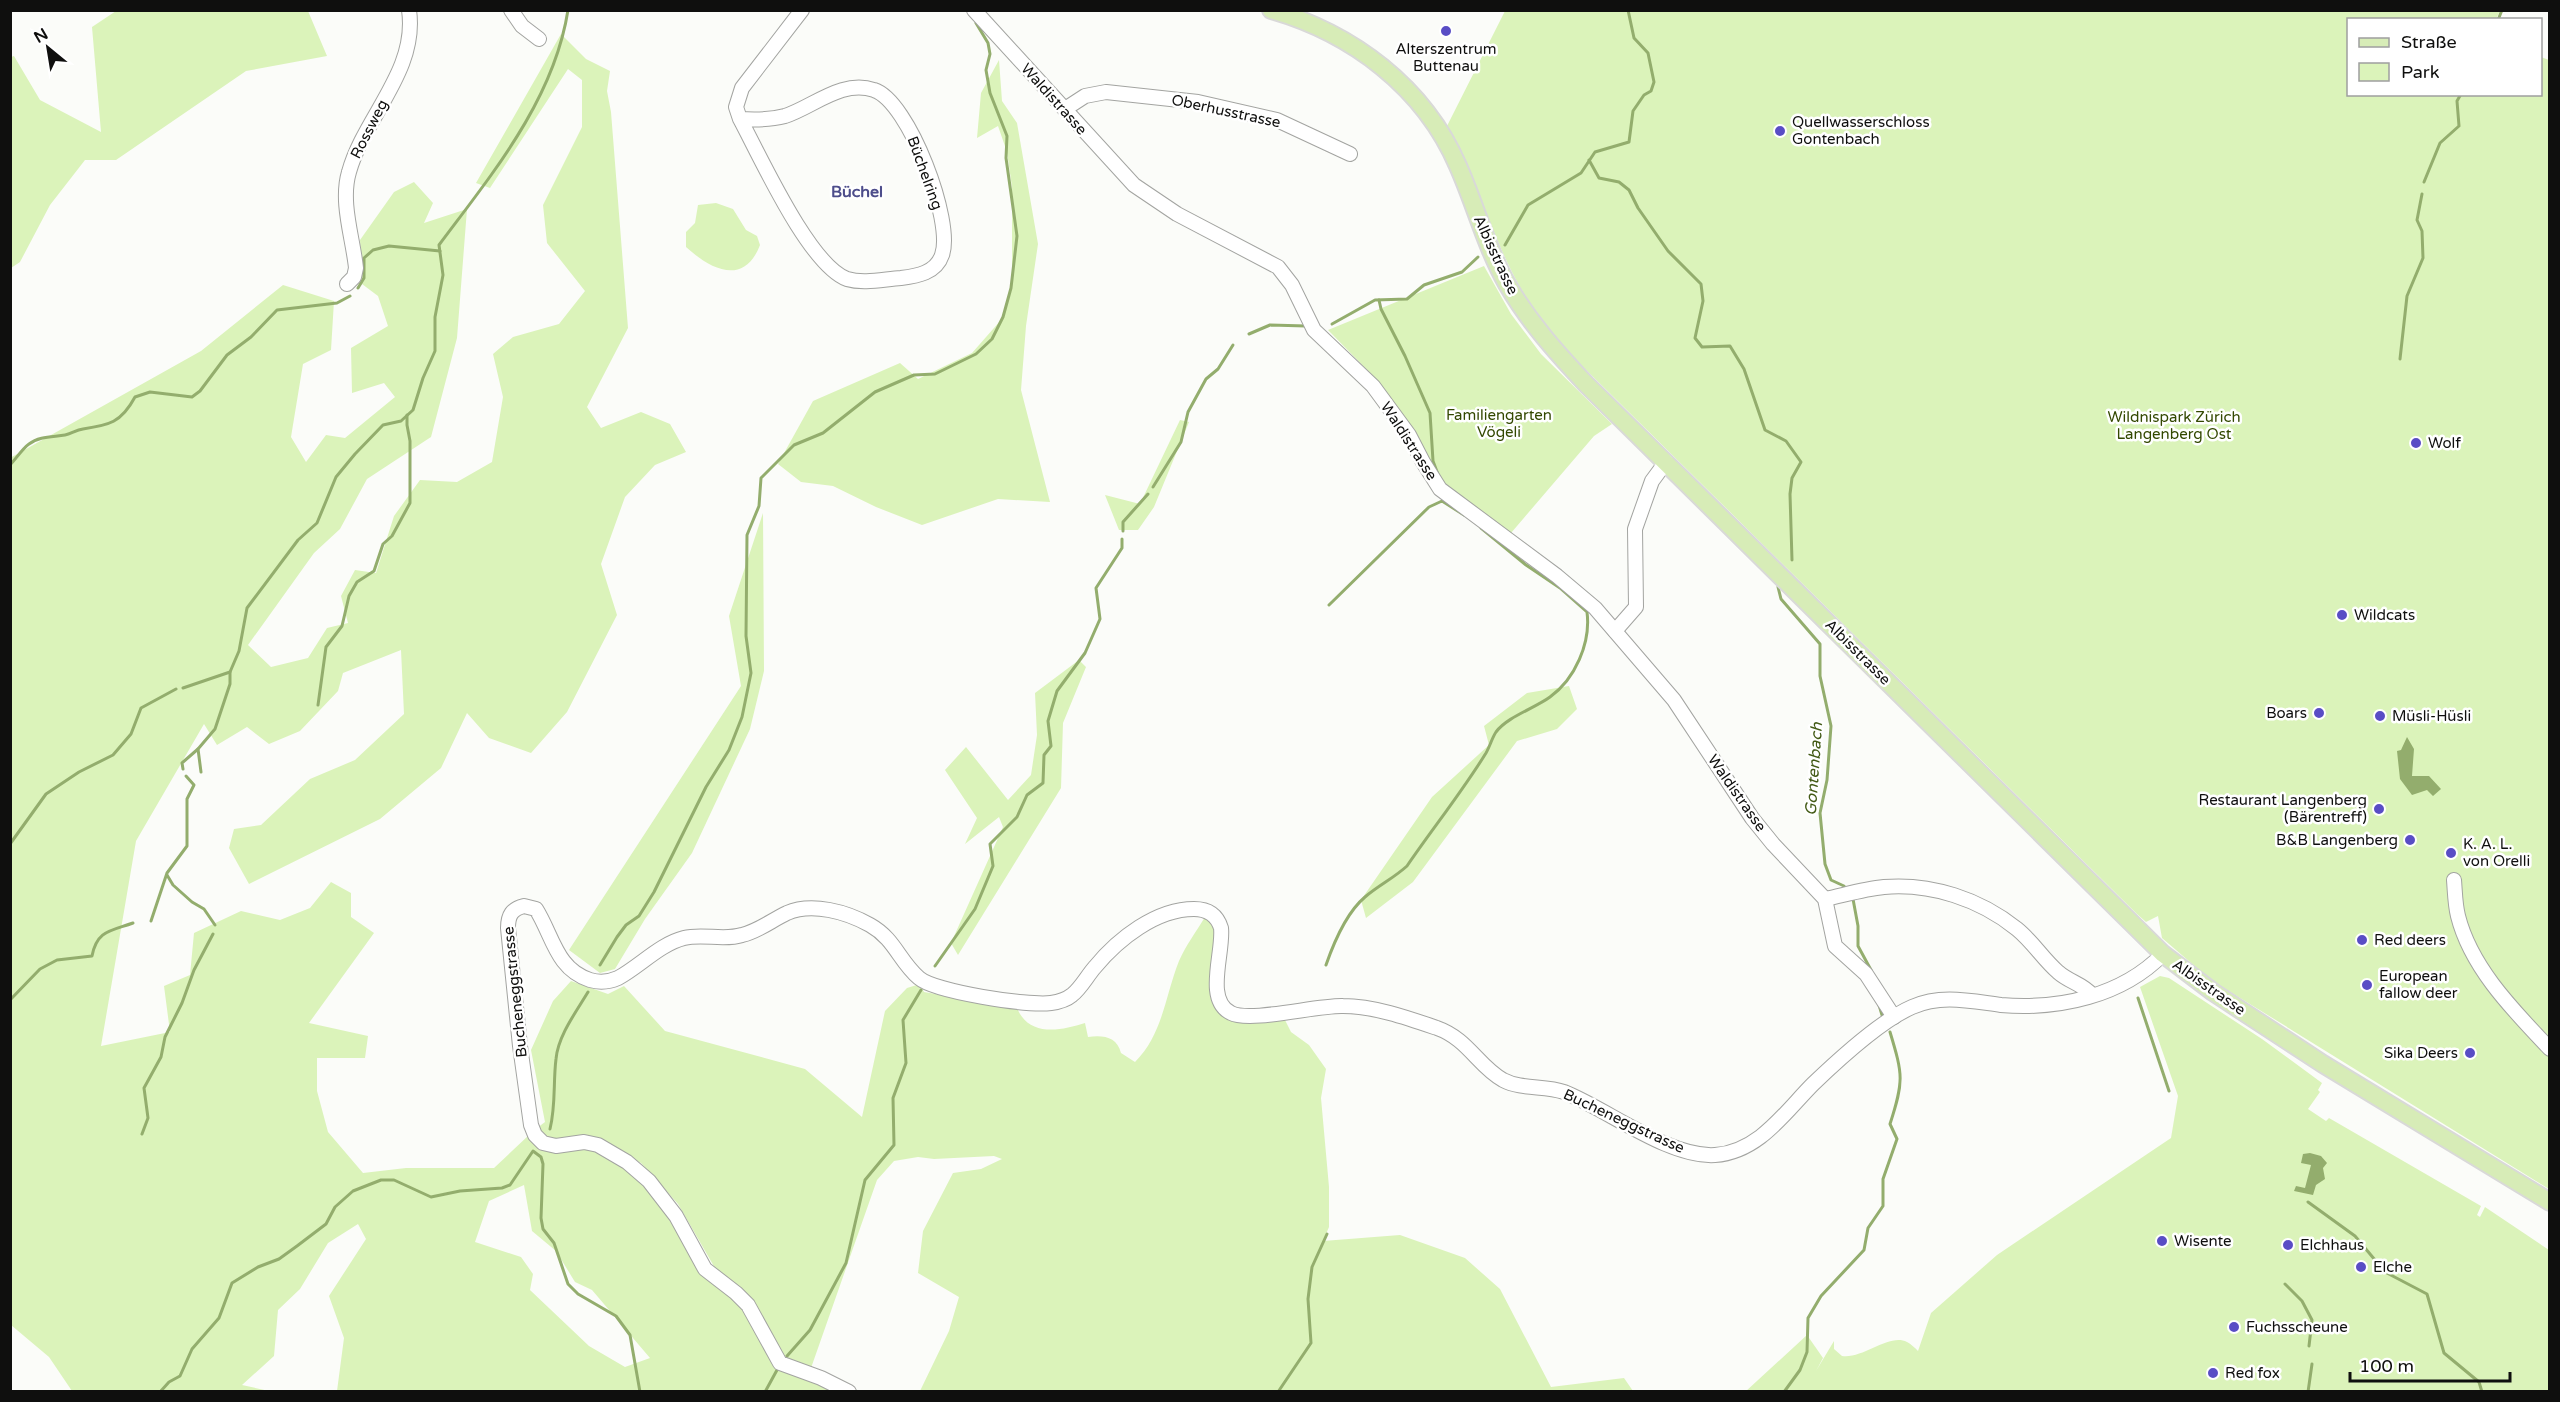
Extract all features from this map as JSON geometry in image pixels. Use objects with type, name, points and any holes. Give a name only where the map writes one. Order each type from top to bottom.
[{"type":"main road","name":"Albisstrasse","points":[[1271,10],[1315,26],[1349,43],[1389,74],[1419,102],[1439,130],[1454,157],[1506,282],[1529,318],[1559,355],[2163,954],[2213,992],[2323,1064],[2550,1202]]},
{"type":"street","name":"Rossweg","points":[[347,284],[354,277],[356,268],[345,191],[348,173],[361,138],[399,74],[408,44],[409,10]]},
{"type":"street","points":[[511,10],[522,26],[539,39]]},
{"type":"street","points":[[740,119],[736,107],[742,88],[802,10]]},
{"type":"street","name":"Waldistrasse","points":[[974,10],[1113,164],[1141,190],[1177,214],[1278,267],[1292,285],[1314,330],[1373,386],[1409,435],[1440,489],[1557,576],[1595,608],[1674,700],[1752,818],[1773,844],[1825,899]]},
{"type":"street","name":"Büchelring","points":[[867,89],[882,94],[895,107],[912,134],[938,201],[945,240],[939,262],[929,271],[913,277],[859,281],[841,276],[824,262],[800,230],[740,119],[770,119],[783,116],[844,90],[867,89]]},
{"type":"street","name":"Oberhusstrasse","points":[[1065,110],[1085,96],[1106,92],[1198,102],[1277,120],[1350,154]]},
{"type":"street","points":[[1615,631],[1636,607],[1635,529],[1638,515],[1652,482],[1666,462]]},
{"type":"street","points":[[2454,880],[2458,917],[2478,960],[2510,1006],[2550,1049]]},
{"type":"street","points":[[1894,1017],[1866,975],[1835,946],[1825,899],[1881,887],[1906,886],[1956,895],[1988,910],[2018,929],[2059,973],[2086,987],[2092,995]]},
{"type":"street","name":"Bucheneggstrasse","points":[[849,1392],[821,1378],[780,1363],[746,1302],[705,1269],[670,1206],[649,1181],[627,1162],[593,1144],[552,1146],[543,1143],[535,1135],[531,1125],[520,1046],[508,928],[509,917],[517,908],[529,906],[536,909],[561,960],[577,974],[594,981],[607,982],[618,978],[679,939],[692,936],[737,937],[753,932],[788,912],[807,908],[848,916],[876,928],[894,944],[917,976],[933,986],[955,992],[1044,1004],[1059,1002],[1073,994],[1105,956],[1141,927],[1170,913],[1186,909],[1203,909],[1217,918],[1221,928],[1217,994],[1221,1005],[1229,1012],[1246,1016],[1350,1006],[1374,1010],[1434,1027],[1459,1039],[1504,1081],[1567,1093],[1669,1145],[1707,1155],[1734,1151],[1762,1136],[1826,1072],[1894,1017],[1913,1006],[1942,999],[2027,1006],[2058,1004],[2092,995],[2133,979],[2163,954]]},
{"type":"green space","points":[[116,11],[308,11],[327,56],[246,71],[116,160],[85,160],[50,205],[20,262],[11,268],[11,57],[14,56],[40,100],[101,132],[92,27]]},
{"type":"green space","name":"Wildnispark Zürich Langenberg Ost","points":[[1505,11],[2500,11],[2496,18],[2347,18],[2347,96],[2542,96],[2542,57],[2549,60],[2549,1189],[2211,980],[2162,938],[2158,916],[2146,922],[2137,914],[1566,350],[1526,297],[1515,278],[1466,163],[1447,126]]},
{"type":"green space","points":[[561,34],[586,59],[610,71],[607,91],[611,112],[628,328],[587,407],[601,428],[641,412],[670,424],[686,452],[655,465],[625,497],[601,564],[617,615],[567,712],[531,753],[489,738],[467,713],[441,768],[380,819],[249,884],[229,848],[234,829],[261,825],[310,779],[355,760],[404,714],[401,650],[343,673],[338,691],[300,731],[269,744],[247,727],[217,745],[204,724],[136,841],[101,1046],[170,1032],[164,986],[190,975],[194,933],[241,911],[280,920],[310,908],[331,882],[351,893],[351,917],[374,933],[309,1023],[368,1036],[365,1058],[317,1058],[317,1091],[328,1132],[363,1173],[406,1168],[494,1168],[529,1135],[589,1147],[619,1163],[644,1183],[753,1323],[777,1369],[815,1380],[838,1391],[337,1391],[344,1338],[329,1296],[366,1239],[358,1224],[328,1243],[300,1289],[278,1310],[274,1356],[242,1385],[269,1391],[72,1391],[49,1357],[11,1325],[10,458],[201,351],[283,285],[334,301],[331,350],[303,364],[291,437],[306,462],[326,435],[345,438],[395,397],[384,383],[352,393],[351,348],[388,326],[378,296],[362,284],[360,240],[394,192],[414,182],[433,203],[424,223],[467,209],[457,338],[431,437],[367,479],[340,529],[314,553],[248,645],[271,667],[308,658],[327,628],[348,623],[341,596],[355,570],[376,573],[394,516],[420,480],[457,482],[492,462],[503,397],[493,354],[513,337],[559,324],[585,291],[547,243],[543,205],[582,127],[582,80],[568,69],[490,188],[476,183]],"holes":[[[524,1185],[532,1231],[556,1251],[575,1282],[592,1290],[650,1358],[625,1367],[589,1346],[530,1290],[533,1274],[521,1257],[475,1242],[489,1201]]]},
{"type":"green space","points":[[999,60],[1002,101],[1017,123],[1038,244],[1026,326],[1021,390],[1050,502],[998,499],[922,525],[876,507],[833,486],[801,482],[778,464],[813,401],[900,363],[918,379],[972,353],[1001,320],[1012,289],[1012,187],[1007,152],[998,126],[977,138],[981,93]]},
{"type":"green space","points":[[716,203],[733,209],[746,230],[757,236],[760,245],[753,258],[745,266],[736,270],[726,270],[705,262],[686,247],[686,232],[695,223],[698,205]]},
{"type":"green space","name":"Familiengarten Vögeli","points":[[1484,266],[1511,314],[1541,354],[1612,424],[1594,436],[1511,533],[1441,483],[1379,382],[1328,330]]},
{"type":"green space","points":[[1180,420],[1189,422],[1154,507],[1138,530],[1119,530],[1105,495],[1140,504]]},
{"type":"green space","points":[[763,513],[764,671],[750,729],[692,853],[645,919],[615,969],[600,973],[569,950],[741,686],[729,616]]},
{"type":"green space","points":[[1079,660],[1086,667],[1063,723],[1061,788],[958,955],[951,943],[1003,827],[999,817],[965,844],[977,818],[945,770],[966,747],[1008,800],[1031,775],[1037,735],[1035,693]]},
{"type":"green space","points":[[1569,686],[1577,709],[1557,729],[1517,741],[1413,882],[1366,918],[1361,900],[1432,797],[1489,745],[1484,726],[1527,693]]},
{"type":"green space","points":[[1205,917],[1214,924],[1216,933],[1210,985],[1216,1010],[1224,1017],[1237,1021],[1254,1021],[1283,1016],[1291,1032],[1309,1045],[1326,1069],[1321,1098],[1329,1187],[1329,1227],[1323,1241],[1400,1235],[1465,1258],[1500,1289],[1551,1387],[1624,1378],[1633,1391],[920,1391],[949,1331],[959,1297],[918,1273],[923,1231],[953,1173],[981,1169],[1002,1159],[994,1156],[934,1159],[918,1157],[894,1161],[877,1180],[811,1368],[792,1364],[780,1354],[719,1275],[678,1204],[641,1163],[626,1155],[548,1139],[537,1128],[545,1122],[531,1050],[553,1001],[571,981],[608,994],[624,986],[665,1031],[805,1069],[862,1117],[885,1011],[907,988],[920,984],[924,992],[1017,1008],[1029,1024],[1037,1028],[1066,1028],[1085,1023],[1088,1037],[1099,1036],[1113,1040],[1121,1053],[1135,1062],[1158,1027],[1179,961]]},
{"type":"green space","points":[[2160,976],[2169,978],[2262,1039],[2322,1083],[2318,1090],[2320,1092],[2308,1109],[2326,1121],[2329,1118],[2481,1206],[2477,1215],[2480,1217],[2485,1207],[2549,1250],[2549,1391],[1745,1392],[1807,1335],[1823,1358],[1816,1371],[1834,1341],[1834,1349],[1842,1356],[1859,1354],[1884,1343],[1900,1340],[1918,1351],[1931,1313],[1997,1255],[2171,1138],[2178,1096],[2140,987]]},
{"type":"shaded area","points":[[2407,737],[2414,749],[2412,776],[2429,776],[2441,789],[2433,796],[2427,790],[2412,795],[2400,779],[2397,751],[2401,750]]},
{"type":"shaded area","points":[[2303,1154],[2321,1156],[2327,1163],[2323,1168],[2325,1179],[2316,1185],[2313,1195],[2294,1191],[2296,1186],[2305,1188],[2311,1165],[2301,1163]]},
{"type":"waterway","points":[[183,688],[230,672],[239,651],[247,608],[298,540],[317,523],[336,477],[383,425],[401,421],[413,410],[423,378],[435,351],[435,317],[443,275],[439,245],[480,191],[518,135],[535,105],[561,43],[568,10]]},
{"type":"waterway","name":"Gontenbach","points":[[1505,245],[1528,205],[1581,173],[1595,152],[1629,142],[1633,111],[1644,95],[1651,91],[1654,82],[1648,53],[1634,38],[1628,10]]},
{"type":"waterway","points":[[2499,18],[2502,10]]},
{"type":"waterway","points":[[600,965],[617,937],[626,925],[639,916],[654,892],[706,787],[729,750],[742,717],[751,673],[746,636],[747,535],[759,506],[761,478],[794,445],[823,433],[875,392],[914,375],[935,374],[976,354],[992,339],[1003,317],[1011,288],[1017,236],[1006,158],[1007,136],[990,93],[986,70],[990,54],[988,43],[976,23]]},
{"type":"waterway","points":[[2424,182],[2440,143],[2459,126],[2457,101],[2460,96]]},
{"type":"waterway","name":"Gontenbach","points":[[1589,160],[1599,178],[1619,182],[1629,190],[1638,208],[1668,251],[1701,284],[1703,301],[1695,338],[1702,347],[1730,346],[1744,369],[1765,430],[1786,441],[1801,462],[1792,478],[1790,494],[1792,560]]},
{"type":"waterway","points":[[2400,359],[2407,296],[2423,258],[2422,231],[2417,220],[2422,194]]},
{"type":"waterway","points":[[358,288],[364,278],[364,258],[373,250],[389,246],[440,251]]},
{"type":"waterway","points":[[1332,324],[1375,300],[1407,299],[1424,285],[1462,272],[1478,257]]},
{"type":"waterway","points":[[10,465],[33,441],[113,421],[125,412],[135,397],[150,392],[192,397],[200,391],[227,355],[251,337],[277,310],[337,303],[350,296]]},
{"type":"waterway","points":[[1379,300],[1381,309],[1430,413],[1433,461],[1439,477]]},
{"type":"waterway","points":[[1249,334],[1270,325],[1306,326]]},
{"type":"waterway","points":[[1153,487],[1181,442],[1188,412],[1206,379],[1218,369],[1233,345]]},
{"type":"waterway","points":[[318,705],[326,647],[342,626],[349,596],[357,582],[374,571],[383,544],[392,536],[410,503],[410,441],[407,415]]},
{"type":"waterway","points":[[1123,531],[1123,522],[1148,494]]},
{"type":"waterway","points":[[1329,605],[1429,507],[1442,501],[1464,515]]},
{"type":"waterway","points":[[1326,965],[1346,919],[1365,897],[1407,866],[1477,767],[1496,732],[1507,722],[1544,701],[1559,689],[1574,670],[1584,648],[1588,624],[1587,612],[1560,588],[1526,565],[1481,528]]},
{"type":"waterway","points":[[935,966],[975,909],[993,866],[990,844],[1017,817],[1027,795],[1043,783],[1044,755],[1051,746],[1048,721],[1057,691],[1085,653],[1100,619],[1096,588],[1122,548],[1122,539]]},
{"type":"waterway","name":"Gontenbach","points":[[1778,587],[1781,599],[1820,644],[1820,676],[1831,726],[1827,780],[1820,813],[1825,864],[1831,880],[1844,886]]},
{"type":"waterway","points":[[183,769],[182,763],[215,729],[230,684],[230,672]]},
{"type":"waterway","points":[[10,844],[46,794],[79,772],[113,755],[131,734],[141,708],[176,689]]},
{"type":"waterway","points":[[198,749],[201,772]]},
{"type":"waterway","points":[[151,921],[167,873],[187,846],[187,799],[194,785],[186,776]]},
{"type":"waterway","points":[[167,875],[173,885],[192,902],[204,909],[215,925]]},
{"type":"waterway","name":"Gontenbach","points":[[1853,899],[1858,926],[1858,946],[1871,970]]},
{"type":"waterway","points":[[10,1000],[40,969],[57,960],[92,956],[94,947],[101,936],[133,923]]},
{"type":"waterway","points":[[142,1134],[148,1118],[144,1088],[161,1057],[165,1037],[182,1003],[194,970],[213,934]]},
{"type":"waterway","points":[[787,1356],[810,1330],[846,1263],[865,1180],[894,1145],[893,1098],[906,1063],[903,1020],[921,990]]},
{"type":"waterway","points":[[550,1129],[557,1050],[568,1024],[588,992]]},
{"type":"waterway","points":[[2138,998],[2169,1091]]},
{"type":"waterway","name":"Gontenbach","points":[[1879,1005],[1882,1015]]},
{"type":"waterway","name":"Gontenbach","points":[[1784,1392],[1800,1370],[1807,1352],[1808,1318],[1821,1296],[1864,1250],[1868,1228],[1883,1206],[1883,1179],[1897,1139],[1890,1124],[1900,1087],[1899,1069],[1890,1032]]},
{"type":"waterway","points":[[160,1392],[169,1382],[180,1376],[192,1349],[219,1318],[232,1283],[258,1267],[279,1259],[326,1224],[335,1207],[353,1191],[381,1180],[394,1180],[431,1197],[460,1191],[502,1188],[510,1185],[533,1151],[541,1157],[543,1164],[541,1218],[543,1229],[554,1243],[568,1284],[578,1294],[616,1316],[630,1335],[640,1392]]},
{"type":"waterway","points":[[2308,1202],[2355,1236],[2385,1272],[2427,1294],[2444,1353],[2479,1382],[2482,1392]]},
{"type":"waterway","points":[[1278,1392],[1311,1343],[1308,1299],[1312,1267],[1327,1234]]},
{"type":"waterway","points":[[2285,1284],[2302,1301],[2312,1320],[2309,1346]]},
{"type":"waterway","points":[[2308,1392],[2312,1364]]},
{"type":"waterway","points":[[765,1392],[777,1370]]},
{"type":"place","name":"Alterszentrum Buttenau","points":[[1446,31]]},
{"type":"place","name":"Quellwasserschloss Gontenbach","points":[[1780,131]]},
{"type":"place","name":"Wolf","points":[[2416,443]]},
{"type":"place","name":"Wildcats","points":[[2342,615]]},
{"type":"place","name":"Boars","points":[[2319,713]]},
{"type":"place","name":"Müsli-Hüsli","points":[[2380,716]]},
{"type":"place","name":"Restaurant Langenberg (Bärentreff)","points":[[2379,809]]},
{"type":"place","name":"B&B Langenberg","points":[[2410,840]]},
{"type":"place","name":"K. A. L. von Orelli","points":[[2451,853]]},
{"type":"place","name":"Red deers","points":[[2362,940]]},
{"type":"place","name":"European fallow deer","points":[[2367,985]]},
{"type":"place","name":"Sika Deers","points":[[2470,1053]]},
{"type":"place","name":"Wisente","points":[[2162,1241]]},
{"type":"place","name":"Elchhaus","points":[[2288,1245]]},
{"type":"place","name":"Elche","points":[[2361,1267]]},
{"type":"place","name":"Fuchsscheune","points":[[2234,1327]]},
{"type":"place","name":"Red fox","points":[[2213,1373]]},
{"type":"district","name":"Büchel","points":[[857,191]]}]
